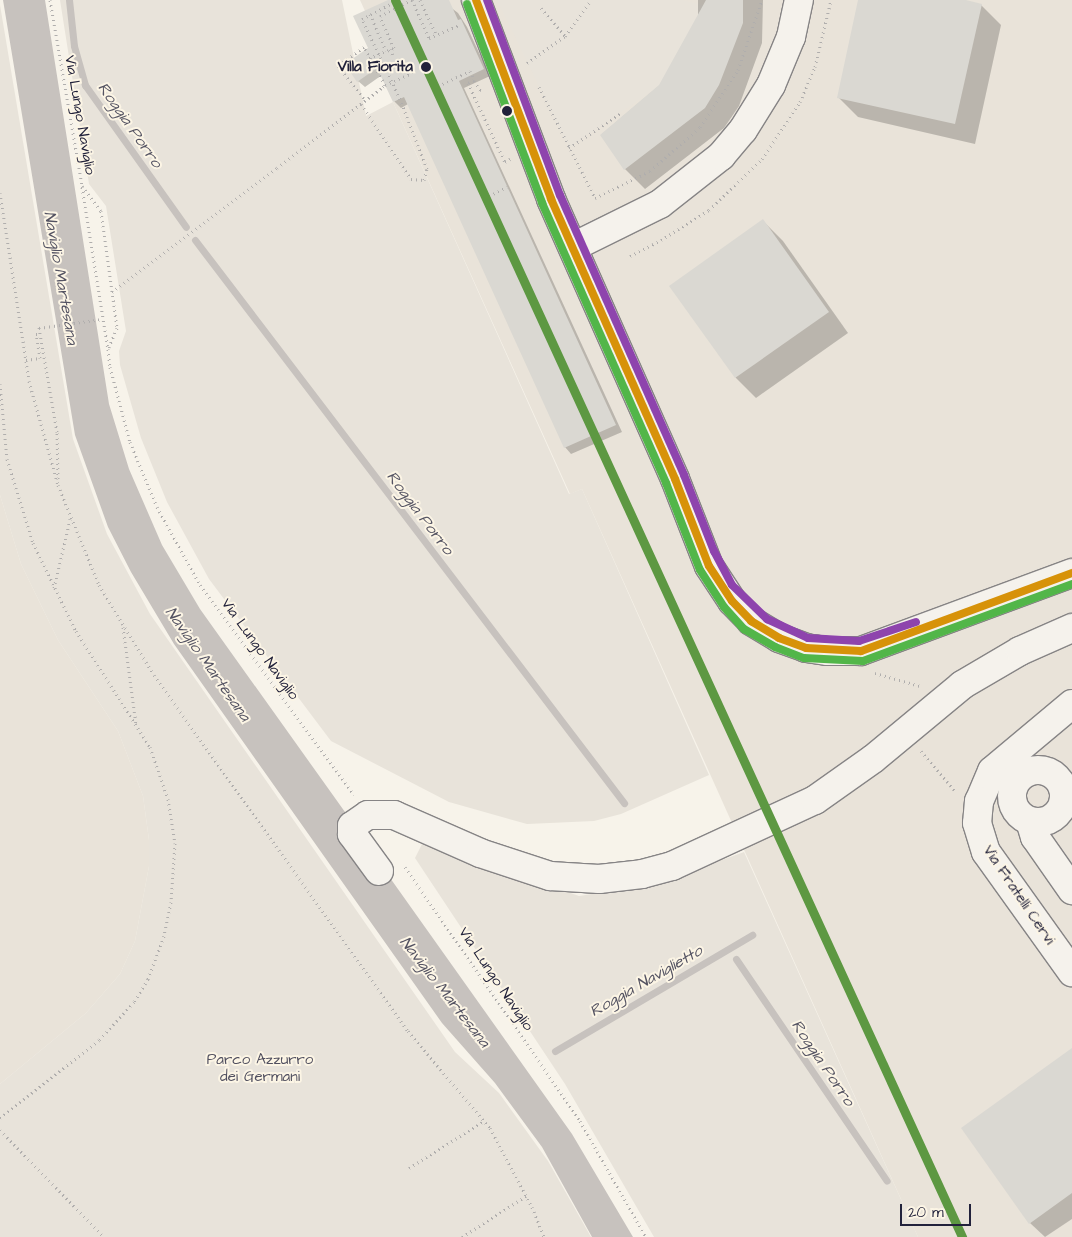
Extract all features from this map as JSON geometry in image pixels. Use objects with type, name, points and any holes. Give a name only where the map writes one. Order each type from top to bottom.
[{"type":"street","points":[[476,0],[493,74],[573,247],[707,561],[724,591],[751,621],[779,638],[806,648],[848,652],[874,647],[1072,573]]},
{"type":"street","points":[[573,247],[660,204],[721,156],[743,130],[771,85],[791,37],[799,0]]},
{"type":"street","points":[[390,867],[352,834],[352,826],[368,815],[394,815],[480,853],[550,876],[598,879],[642,874],[672,866],[815,800],[868,764],[949,695],[1005,659],[1072,628]]},
{"type":"street","name":"Via Fratelli Cervi","points":[[1070,964],[986,852],[977,817],[984,786],[992,772],[1072,704]]},
{"type":"street","points":[[1041,770],[1055,777],[1067,792],[1055,815],[1039,822],[1030,821],[1022,817],[1012,803],[1012,794],[1018,779],[1024,773],[1041,770]]},
{"type":"street","points":[[1030,821],[1035,837],[1072,890]]},
{"type":"path","name":"Via Lungo Naviglio","points":[[50,0],[82,186],[101,211],[117,328],[108,349],[114,388],[130,442],[157,507],[183,556],[210,600],[368,815]]},
{"type":"path","points":[[362,104],[411,179],[418,182],[425,179],[427,169],[403,108],[362,19],[398,0]]},
{"type":"path","points":[[369,58],[394,48],[380,16],[412,0],[429,38],[460,24]]},
{"type":"path","points":[[420,0],[434,36]]},
{"type":"path","points":[[547,50],[565,36],[591,0]]},
{"type":"path","points":[[535,80],[596,198],[630,182],[662,162],[700,127],[730,85],[746,54],[762,0]]},
{"type":"path","points":[[824,0],[831,2]]},
{"type":"path","points":[[541,8],[565,36]]},
{"type":"path","points":[[370,14],[388,50],[393,56]]},
{"type":"path","points":[[365,100],[338,66],[364,47],[385,85]]},
{"type":"path","points":[[481,91],[478,84],[493,74],[526,63],[530,72]]},
{"type":"path","points":[[438,86],[470,71],[474,80],[468,84],[505,162],[512,158],[508,149]]},
{"type":"path","points":[[481,91],[497,84],[497,72],[493,74]]},
{"type":"path","points":[[112,292],[385,85],[412,73]]},
{"type":"path","points":[[474,81],[481,91]]},
{"type":"path","points":[[570,148],[621,113]]},
{"type":"path","points":[[82,186],[108,349]]},
{"type":"path","points":[[489,196],[507,187]]},
{"type":"path","points":[[0,193],[26,360],[58,485],[86,558],[122,624],[154,674],[408,1031],[484,1121],[526,1196],[544,1237]]},
{"type":"path","points":[[58,485],[57,432],[39,328],[102,319]]},
{"type":"path","points":[[26,360],[40,358],[36,334],[40,334]]},
{"type":"path","points":[[0,384],[10,478],[33,543],[54,589],[84,645],[137,725],[160,774],[173,828],[172,895],[160,950],[148,979],[117,1022],[0,1118]]},
{"type":"path","points":[[54,589],[70,518]]},
{"type":"path","points":[[122,624],[137,725]]},
{"type":"path","points":[[848,652],[857,668],[949,695]]},
{"type":"path","points":[[905,731],[977,817]]},
{"type":"path","name":"Via Lungo Naviglio","points":[[390,867],[580,1121],[646,1237]]},
{"type":"path","points":[[409,1168],[484,1121]]},
{"type":"path","points":[[0,1130],[104,1237]]},
{"type":"path","points":[[462,1237],[526,1196]]},
{"type":"shaded area","points":[[360,0],[1072,0],[1072,1237],[918,1237],[582,489],[570,494],[393,102],[404,97]]},
{"type":"shaded area","points":[[0,495],[21,564],[58,640],[118,731],[143,796],[149,840],[149,866],[135,941],[120,974],[86,1013],[0,1084]]},
{"type":"green space","points":[[60,0],[342,0],[366,116],[393,102],[569,494],[582,489],[709,775],[621,814],[594,821],[527,824],[449,802],[331,741],[209,579],[167,502],[141,438],[120,365],[119,351],[126,331],[106,206],[89,184]]},
{"type":"green space","points":[[497,0],[684,0],[708,6],[665,82],[569,148]]},
{"type":"green space","name":"Parco Azzurro dei Germani","points":[[0,5],[73,439],[107,534],[150,614],[455,1052],[499,1093],[548,1161],[591,1237],[0,1237],[0,1084],[86,1013],[120,974],[135,941],[149,866],[149,840],[143,796],[118,731],[58,640],[21,564],[0,495]]},
{"type":"green space","points":[[423,842],[579,896],[656,884],[744,852],[918,1237],[654,1237],[565,1084],[415,858]]},
{"type":"water","name":"Naviglio Martesana","points":[[3,0],[45,0],[109,404],[129,469],[162,545],[200,609],[345,812],[344,834],[383,868],[572,1134],[633,1237],[592,1237],[542,1147],[495,1083],[442,1023],[174,644],[131,572],[108,527],[75,435]]},
{"type":"building","points":[[388,0],[449,0],[458,20],[461,19],[484,69],[459,81],[616,425],[564,448],[404,97],[393,102],[377,68],[357,82],[345,64],[368,48],[353,16]]},
{"type":"building","points":[[706,0],[743,0],[743,23],[719,85],[705,108],[624,170],[600,135],[659,85]]},
{"type":"building","points":[[858,0],[966,0],[982,4],[955,124],[837,98]]},
{"type":"building","points":[[763,219],[829,312],[735,378],[669,286]]},
{"type":"building","points":[[1072,1048],[1072,1193],[1029,1224],[961,1128]]},
{"type":"waterway","name":"Roggia Porro","points":[[69,0],[74,46],[85,85],[186,227]]},
{"type":"waterway","name":"Roggia Porro","points":[[195,240],[624,803]]},
{"type":"waterway","name":"Roggia Naviglietto","points":[[555,1051],[752,935]]},
{"type":"waterway","name":"Roggia Porro","points":[[736,959],[887,1181]]},
{"type":"transit line","points":[[395,0],[962,1237]]},
{"type":"transit line","points":[[476,0],[551,199],[675,479],[709,566],[732,601],[751,621],[779,638],[806,648],[861,651],[1072,573]]},
{"type":"transit line","points":[[487,0],[560,195],[684,475],[714,551],[732,585],[767,619],[808,638],[859,641],[916,622]]},
{"type":"transit line","points":[[467,4],[542,203],[666,483],[700,570],[724,607],[744,629],[775,647],[804,658],[863,661],[1072,584]]},
{"type":"place","name":"Villa Fiorita","points":[[426,67]]}]
